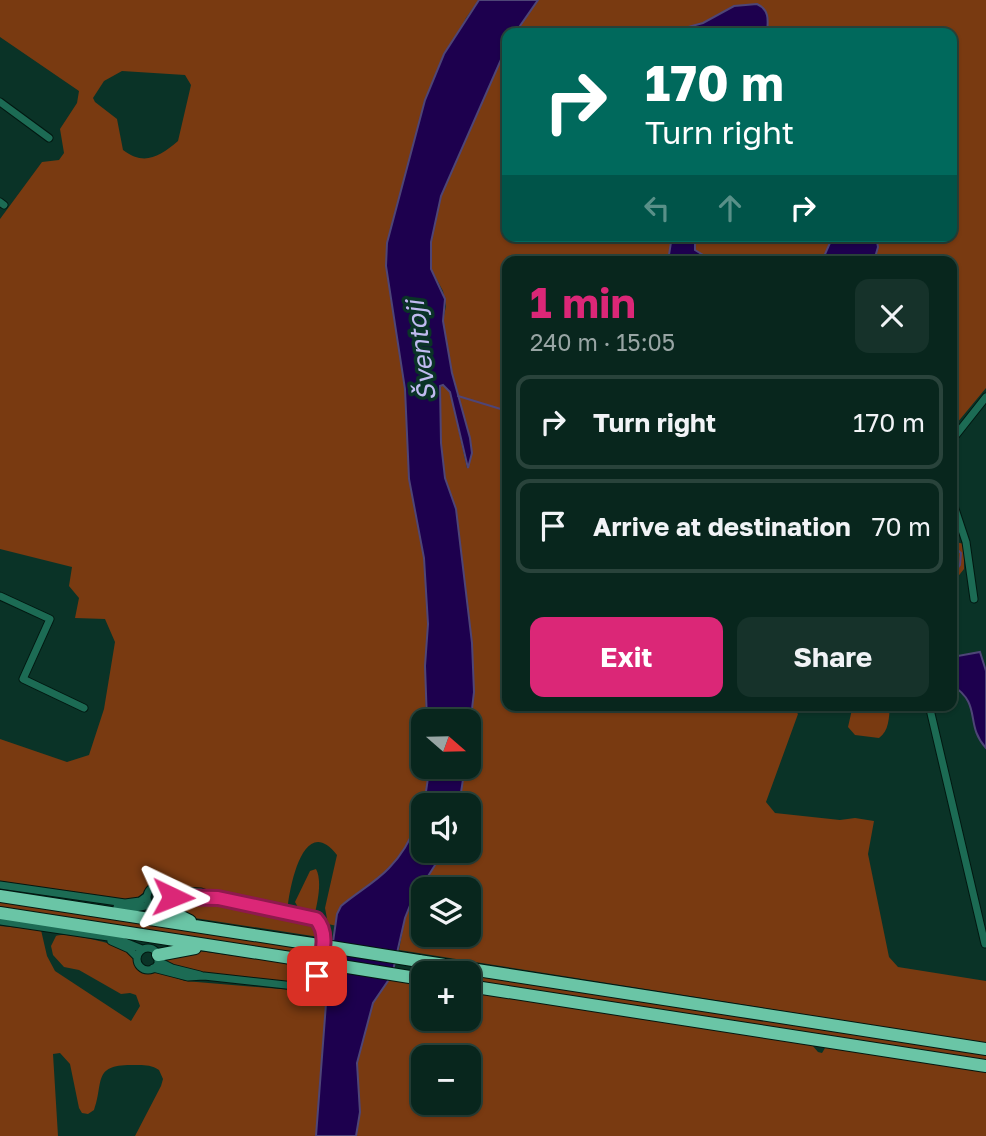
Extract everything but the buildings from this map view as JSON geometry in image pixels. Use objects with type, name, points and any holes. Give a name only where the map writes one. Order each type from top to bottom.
[{"type":"highway","points":[[0,895],[986,1049]]},
{"type":"highway","points":[[167,902],[176,915],[206,928]]},
{"type":"highway","points":[[0,913],[411,977]]},
{"type":"highway","points":[[158,958],[183,948],[220,947]]},
{"type":"highway","points":[[481,988],[986,1066]]},
{"type":"street","points":[[0,102],[49,138]]},
{"type":"street","points":[[957,434],[986,397]]},
{"type":"street","points":[[957,515],[966,542],[974,599]]},
{"type":"street","points":[[0,596],[50,619],[23,679],[84,708]]},
{"type":"street","points":[[930,711],[985,944]]},
{"type":"street","points":[[0,885],[133,903],[147,896],[153,888],[188,890],[316,919],[323,928],[324,935],[316,979],[304,987],[204,976],[172,968],[150,948],[142,949],[125,940],[0,921]]},
{"type":"street","points":[[166,890],[167,902]]},
{"type":"street","points":[[147,896],[150,905]]},
{"type":"street","points":[[97,900],[130,909],[150,905],[158,908],[181,896],[218,898]]},
{"type":"street","points":[[90,935],[129,949],[137,957],[140,967],[146,970],[153,968],[188,977],[204,976]]},
{"type":"street","points":[[137,957],[142,949]]},
{"type":"street","points":[[153,968],[158,958]]},
{"type":"shaded area","points":[[0,0],[479,0],[466,18],[425,100],[387,243],[386,266],[405,389],[409,479],[424,558],[428,624],[426,709],[411,709],[411,779],[428,780],[426,793],[411,793],[411,836],[405,847],[384,873],[341,906],[337,914],[337,926],[328,924],[325,908],[337,855],[326,844],[316,842],[308,846],[302,856],[292,881],[288,904],[282,907],[203,890],[171,888],[161,883],[131,900],[0,881],[0,739],[67,762],[89,755],[104,709],[115,642],[105,619],[75,618],[79,598],[69,586],[72,567],[0,549],[0,219],[42,162],[59,160],[64,153],[60,129],[77,103],[79,91],[0,37]],"holes":[[[122,71],[185,75],[191,85],[178,141],[158,155],[145,158],[138,158],[123,150],[117,119],[93,98],[104,81]]]},
{"type":"shaded area","points":[[538,0],[986,0],[986,388],[957,423],[957,256],[875,256],[877,242],[957,242],[957,28],[767,28],[768,16],[734,6],[703,23],[684,28],[518,28]]},
{"type":"shaded area","points":[[502,57],[502,242],[671,242],[669,256],[502,256],[502,711],[796,711],[798,714],[766,802],[775,813],[874,821],[868,854],[889,957],[898,967],[986,981],[986,1043],[399,950],[405,918],[411,903],[411,947],[481,947],[481,877],[428,877],[436,863],[481,863],[481,793],[461,793],[463,779],[481,779],[481,709],[472,709],[474,692],[456,509],[445,478],[441,443],[440,386],[443,385],[450,392],[467,468],[472,452],[452,373],[443,321],[446,306],[443,291],[431,269],[431,242],[441,196]]},
{"type":"shaded area","points":[[830,242],[824,256],[704,256],[695,250],[695,244]]},
{"type":"shaded area","points":[[957,542],[964,544],[964,569],[957,578]]},
{"type":"shaded area","points":[[852,711],[890,711],[887,728],[879,738],[855,735],[848,727]]},
{"type":"shaded area","points":[[316,869],[319,890],[313,914],[300,911],[295,902],[310,871]]},
{"type":"shaded area","points":[[0,899],[317,951],[317,956],[0,908]]},
{"type":"shaded area","points":[[173,900],[218,901],[308,920],[317,926],[319,937],[188,917],[172,906]]},
{"type":"shaded area","points":[[0,926],[41,930],[47,956],[55,971],[131,1021],[140,1006],[136,995],[121,994],[79,970],[64,967],[53,955],[51,946],[56,936],[80,937],[121,947],[131,954],[138,969],[147,973],[156,971],[185,981],[305,991],[313,1000],[327,997],[316,1136],[135,1136],[161,1086],[163,1079],[159,1070],[142,1065],[110,1068],[102,1077],[94,1110],[88,1114],[82,1113],[70,1064],[60,1053],[53,1054],[58,1136],[0,1136]]},
{"type":"shaded area","points":[[192,950],[315,969],[303,982],[274,981],[209,973],[174,965],[165,960]]},
{"type":"shaded area","points":[[481,974],[986,1053],[986,1061],[481,983]]},
{"type":"shaded area","points":[[387,980],[411,983],[411,1031],[481,1031],[481,994],[812,1045],[822,1053],[825,1048],[831,1048],[986,1072],[986,1136],[356,1136],[360,1112],[357,1063],[373,1003]]},
{"type":"water","name":"Šventoji","points":[[479,0],[538,0],[518,28],[502,28],[502,57],[441,196],[431,242],[431,269],[445,299],[443,321],[452,373],[472,453],[468,468],[450,392],[443,385],[440,386],[445,478],[456,509],[472,643],[472,709],[427,709],[425,666],[428,624],[424,558],[409,479],[405,389],[386,266],[387,243],[425,100],[444,54]]},
{"type":"water","points":[[734,6],[761,6],[766,13],[767,28],[684,28],[703,23]]},
{"type":"water","points":[[671,242],[698,242],[695,250],[704,256],[669,256]]},
{"type":"water","points":[[830,242],[877,242],[875,256],[824,256]]},
{"type":"water","points":[[980,652],[986,671],[986,748],[976,731],[971,707],[957,689],[957,656]]},
{"type":"water","points":[[463,779],[461,793],[426,793],[428,780]]},
{"type":"water","points":[[411,836],[411,863],[436,863],[428,877],[411,877],[411,903],[392,975],[373,1003],[357,1063],[360,1112],[356,1136],[316,1136],[328,977],[337,914],[341,906],[384,873]]},
{"type":"waterway","points":[[458,396],[502,409]]},
{"type":"waterway","points":[[957,549],[961,553],[957,569]]},
{"type":"route","points":[[173,897],[218,898],[316,919],[323,928],[324,935],[317,976]]}]
